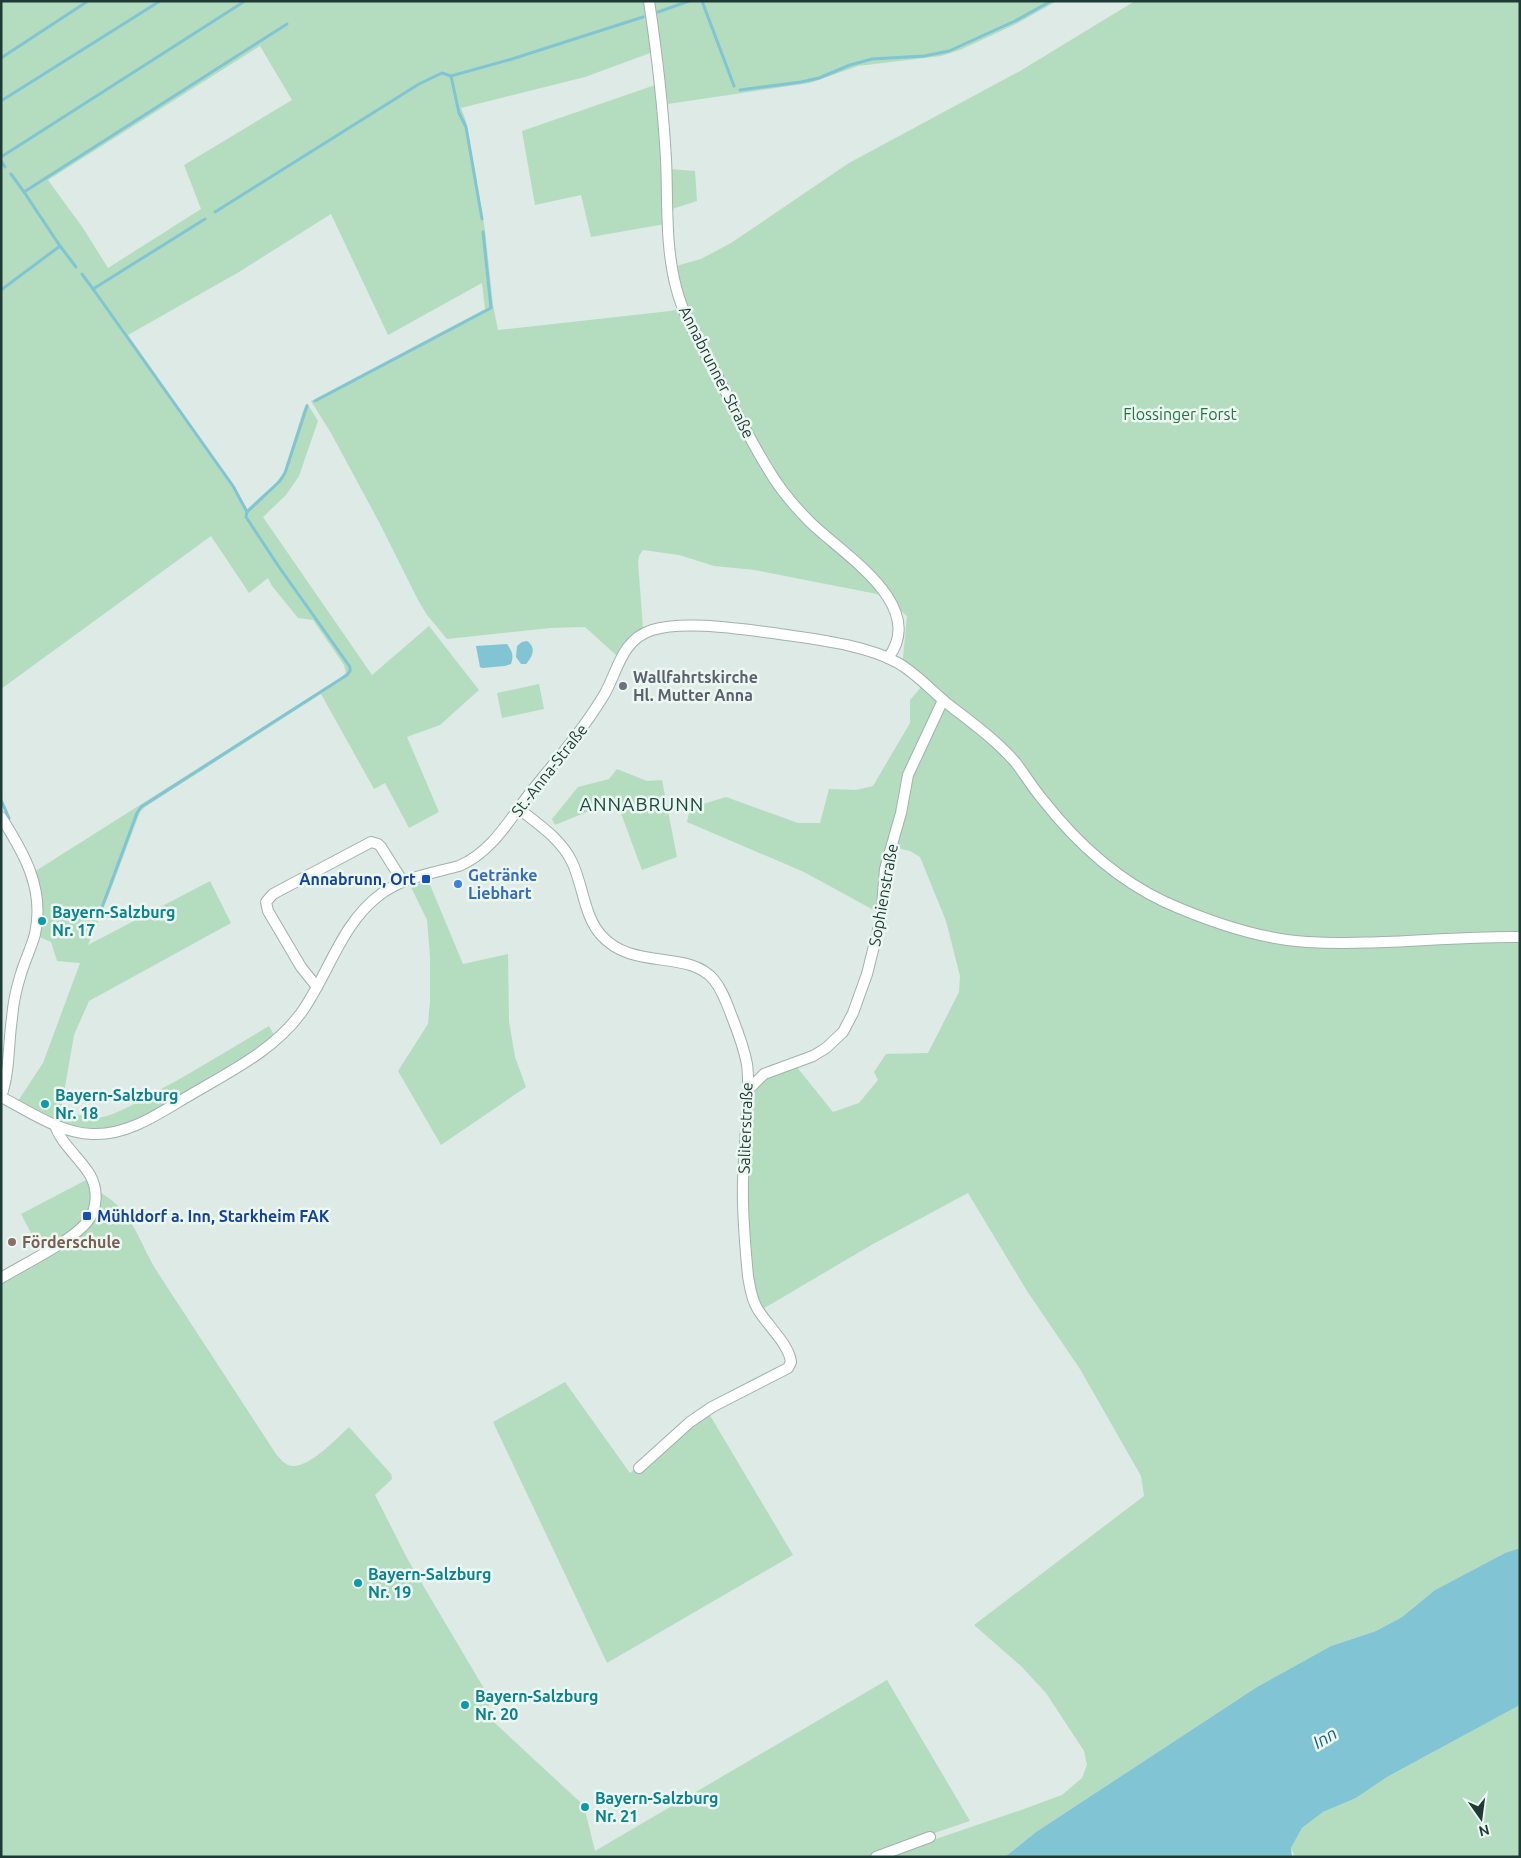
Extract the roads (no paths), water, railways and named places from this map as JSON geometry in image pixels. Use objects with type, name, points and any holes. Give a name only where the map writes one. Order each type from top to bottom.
[{"type":"street","name":"Annabrunner Straße","points":[[649,1],[663,102],[671,264],[682,306],[750,438],[777,484],[810,523],[876,582],[891,602],[896,614],[898,633],[894,649],[888,658]]},
{"type":"street","name":"St.-Anna-Straße","points":[[1,1097],[55,1125],[74,1132],[110,1133],[126,1129],[152,1117],[262,1052],[283,1034],[301,1013],[354,921],[381,894],[403,882],[467,862],[491,843],[578,734],[601,699],[625,651],[635,639],[647,632],[682,625],[744,630],[828,642],[888,658],[898,663],[920,678],[943,700],[972,722],[1004,751],[1044,801],[1088,851],[1121,877],[1161,900],[1194,915],[1250,933],[1307,942],[1378,942],[1476,936],[1520,936]]},
{"type":"street","name":"Sophienstraße","points":[[748,1090],[764,1074],[813,1056],[826,1048],[843,1032],[853,1012],[867,974],[881,918],[885,869],[901,813],[908,775],[943,700]]},
{"type":"street","name":"Saliterstraße","points":[[519,809],[554,837],[570,857],[594,922],[602,937],[629,953],[656,960],[690,964],[709,974],[721,990],[726,1001],[747,1065],[748,1090],[743,1209],[750,1290],[756,1307],[790,1357],[790,1364],[788,1368],[712,1407],[690,1422],[639,1468]]},
{"type":"street","points":[[1,817],[29,867],[37,894],[38,906],[35,933],[20,978],[12,1018],[10,1057],[1,1097]]},
{"type":"street","points":[[316,987],[301,967],[268,910],[266,902],[268,899],[273,894],[371,842],[382,847],[403,882]]},
{"type":"street","points":[[747,1065],[764,1074]]},
{"type":"street","points":[[1,1278],[70,1237],[87,1222],[94,1210],[93,1183],[84,1166],[60,1136],[55,1125]]},
{"type":"street","points":[[876,1857],[930,1837]]},
{"type":"water","points":[[527,641],[532,647],[533,652],[526,664],[521,664],[516,657],[517,646]]},
{"type":"water","points":[[507,644],[512,653],[511,664],[480,667],[476,646]]},
{"type":"water","name":"Inn","points":[[1520,1548],[1520,1705],[1387,1777],[1356,1798],[1323,1812],[1302,1828],[1291,1848],[1292,1857],[1005,1857],[1036,1832],[1257,1687],[1331,1646],[1376,1631],[1402,1617],[1435,1590],[1505,1553]]},
{"type":"waterway","points":[[1,58],[88,1]]},
{"type":"waterway","points":[[1,101],[160,1]]},
{"type":"waterway","points":[[1,157],[245,1]]},
{"type":"waterway","points":[[658,12],[689,1]]},
{"type":"waterway","points":[[702,1],[734,86]]},
{"type":"waterway","points":[[740,90],[819,78],[850,65],[872,59],[924,56],[949,51],[1015,21],[1051,1]]},
{"type":"waterway","points":[[215,212],[419,84],[442,73],[451,76],[512,59],[643,17]]},
{"type":"waterway","points":[[11,174],[24,192],[287,24]]},
{"type":"waterway","points":[[451,76],[459,113],[466,127],[482,219]]},
{"type":"waterway","points":[[1,161],[5,167]]},
{"type":"waterway","points":[[24,192],[60,246]]},
{"type":"waterway","points":[[82,274],[93,289],[205,219]]},
{"type":"waterway","points":[[315,401],[491,308],[483,232]]},
{"type":"waterway","points":[[1,290],[60,246],[76,267]]},
{"type":"waterway","points":[[93,289],[233,486],[247,512],[246,517],[350,667],[347,675],[141,807],[137,813],[101,910]]},
{"type":"waterway","points":[[247,512],[280,481],[285,473],[307,406]]},
{"type":"waterway","points":[[1,800],[9,818]]},
{"type":"place","name":"Wallfahrtskirche Hl. Mutter Anna","points":[[623,686]]},
{"type":"place","name":"Annabrunn, Ort","points":[[426,879]]},
{"type":"place","name":"Getränke Liebhart","points":[[458,884]]},
{"type":"place","name":"Bayern-Salzburg Nr. 17","points":[[42,921]]},
{"type":"place","name":"Bayern-Salzburg Nr. 18","points":[[45,1104]]},
{"type":"place","name":"Mühldorf a. Inn, Starkheim FAK","points":[[87,1216]]},
{"type":"place","name":"Förderschule","points":[[12,1242]]},
{"type":"place","name":"Bayern-Salzburg Nr. 19","points":[[358,1583]]},
{"type":"place","name":"Bayern-Salzburg Nr. 20","points":[[465,1705]]},
{"type":"place","name":"Bayern-Salzburg Nr. 21","points":[[585,1807]]},
{"type":"district","name":"ANNABRUNN","points":[[642,804]]},
{"type":"park label","name":"Flossinger Forst","points":[[1180,414]]}]
